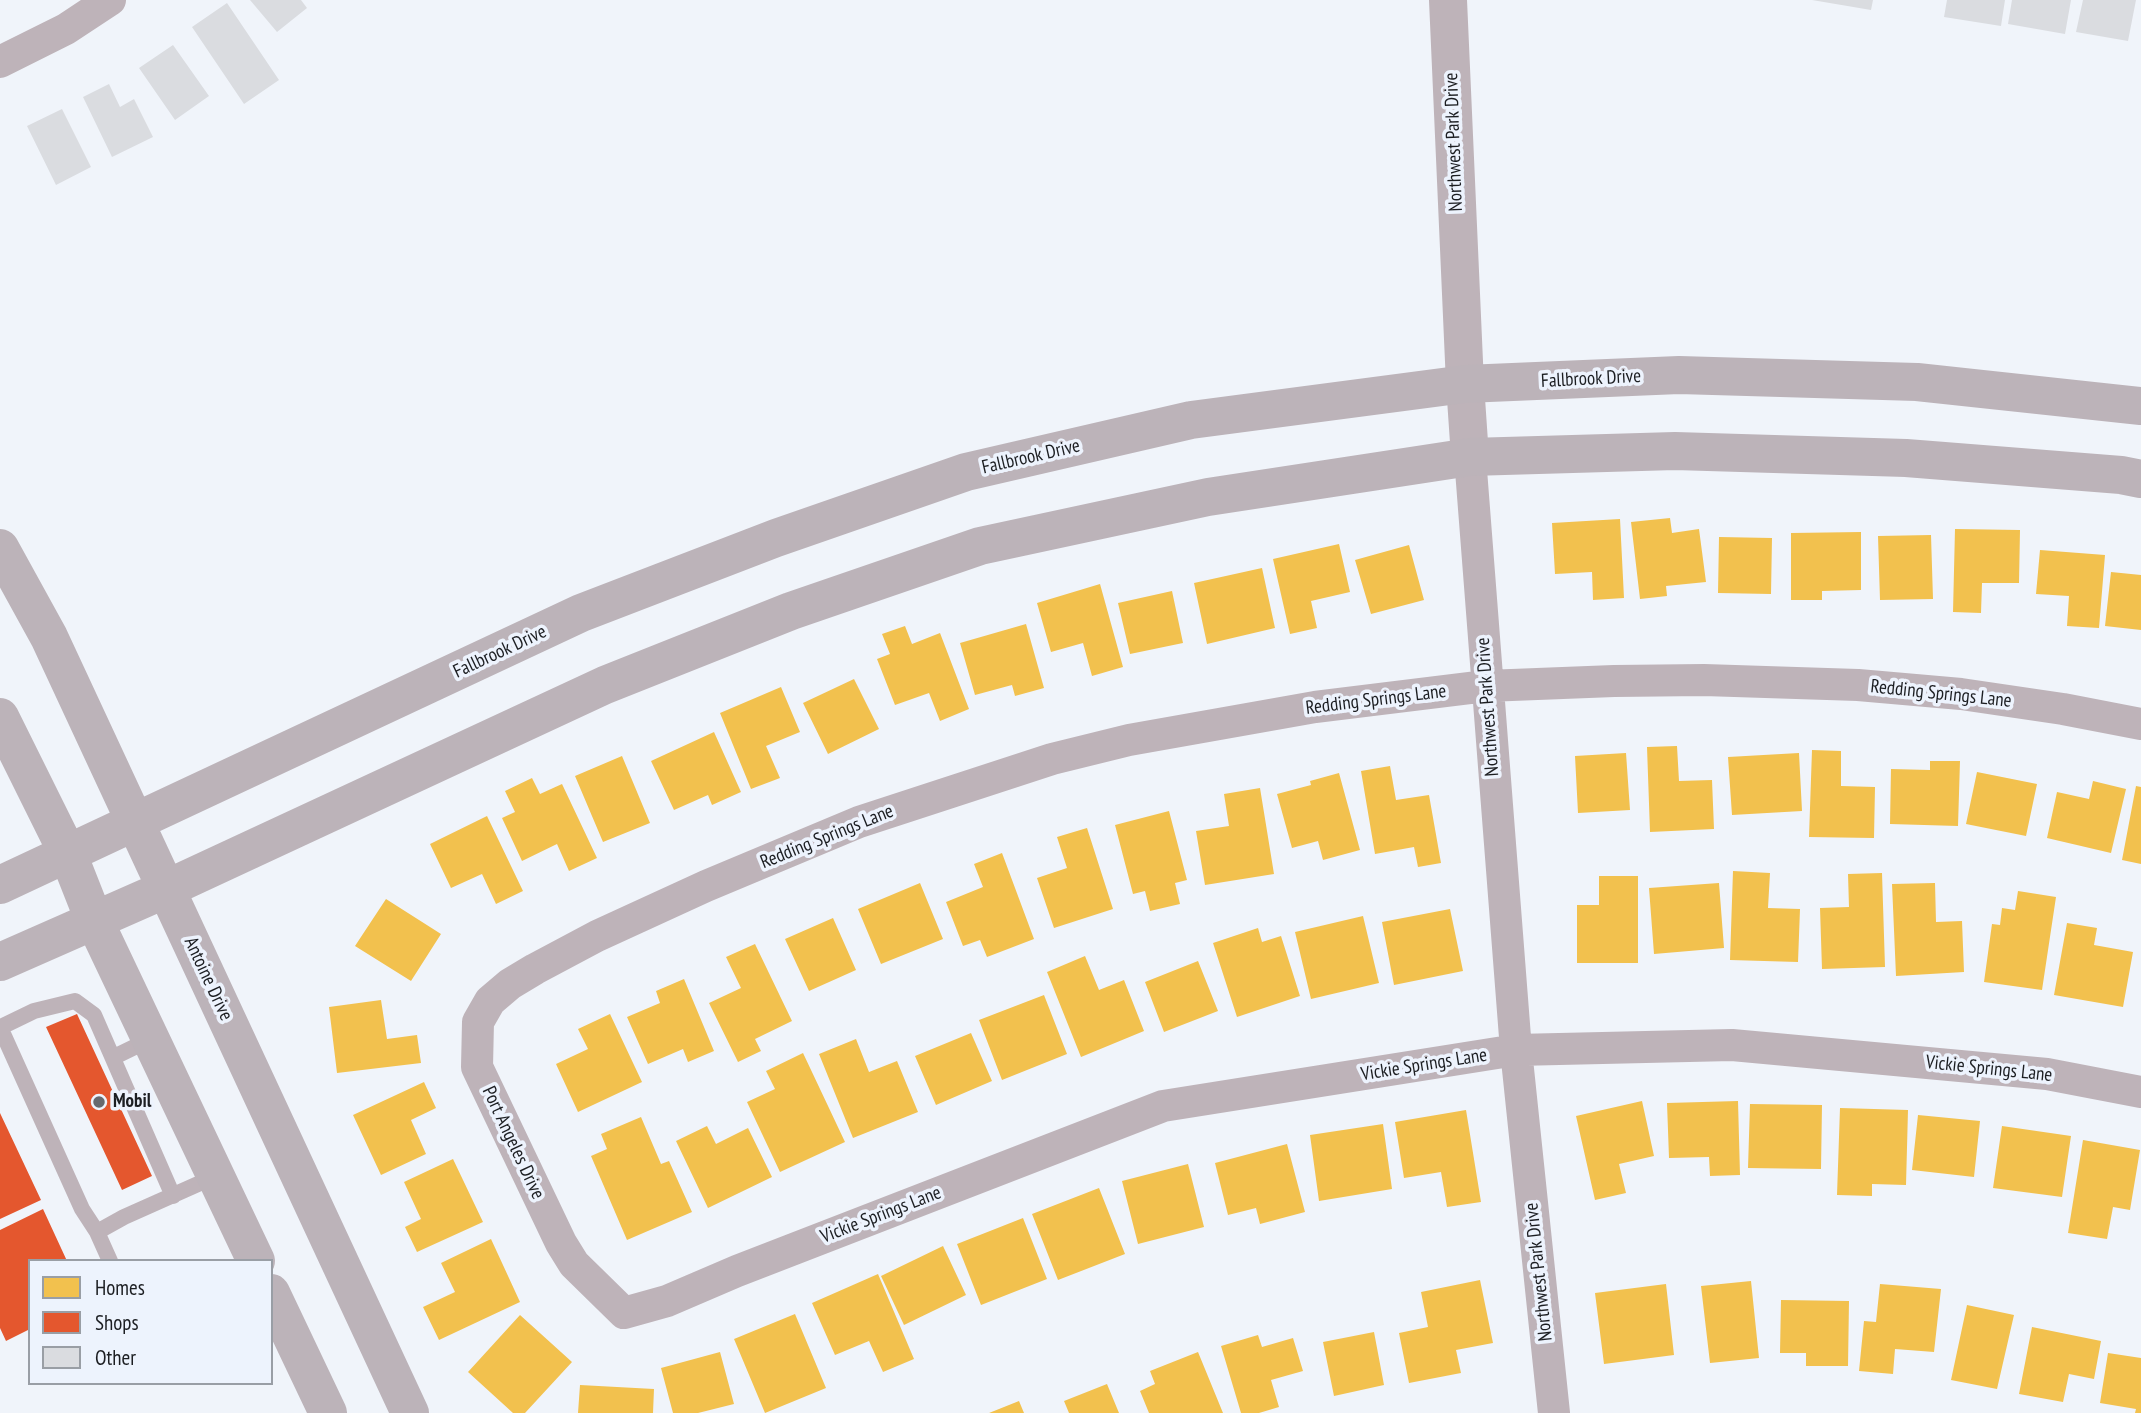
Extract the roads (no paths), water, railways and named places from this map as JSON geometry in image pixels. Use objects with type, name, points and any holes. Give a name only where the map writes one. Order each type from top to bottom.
[{"type":"main road","name":"Fallbrook Drive","points":[[0,885],[581,613],[776,538],[966,472],[1191,420],[1465,384],[1679,374],[1917,383],[2141,406]]},
{"type":"main road","points":[[0,962],[166,889],[605,685],[791,611],[980,546],[1208,497],[1470,457],[1675,451],[1893,457],[2121,475],[2141,480]]},
{"type":"main road","name":"Antoine Drive","points":[[0,548],[48,637],[410,1413]]},
{"type":"main road","points":[[0,718],[68,854],[94,920],[255,1259]]},
{"type":"main road","points":[[273,1297],[328,1413]]},
{"type":"street","points":[[0,62],[66,29],[110,0]]},
{"type":"street","name":"Northwest Park Drive","points":[[1448,0],[1465,384],[1486,686],[1516,1050],[1554,1413]]},
{"type":"street","name":"Redding Springs Lane","points":[[641,916],[859,822],[1052,759],[1129,740],[1315,707],[1486,686],[1704,680],[1858,685],[1974,696],[2141,724]]},
{"type":"street","name":"Port Angeles Drive","points":[[641,916],[535,969],[510,984],[490,1001],[478,1022],[477,1067],[561,1243],[574,1264],[624,1313],[667,1301],[737,1271]]},
{"type":"street","name":"Vickie Springs Lane","points":[[737,1271],[1163,1106],[1516,1050],[1732,1045],[2047,1074],[2141,1092]]},
{"type":"lane","points":[[109,1259],[97,1232],[82,1209],[1,1027],[34,1011],[75,1001],[94,1016],[173,1195]]},
{"type":"lane","points":[[114,1057],[151,1039]]},
{"type":"lane","points":[[97,1232],[216,1176]]},
{"type":"place","name":"Mobil","points":[[99,1102]]}]
